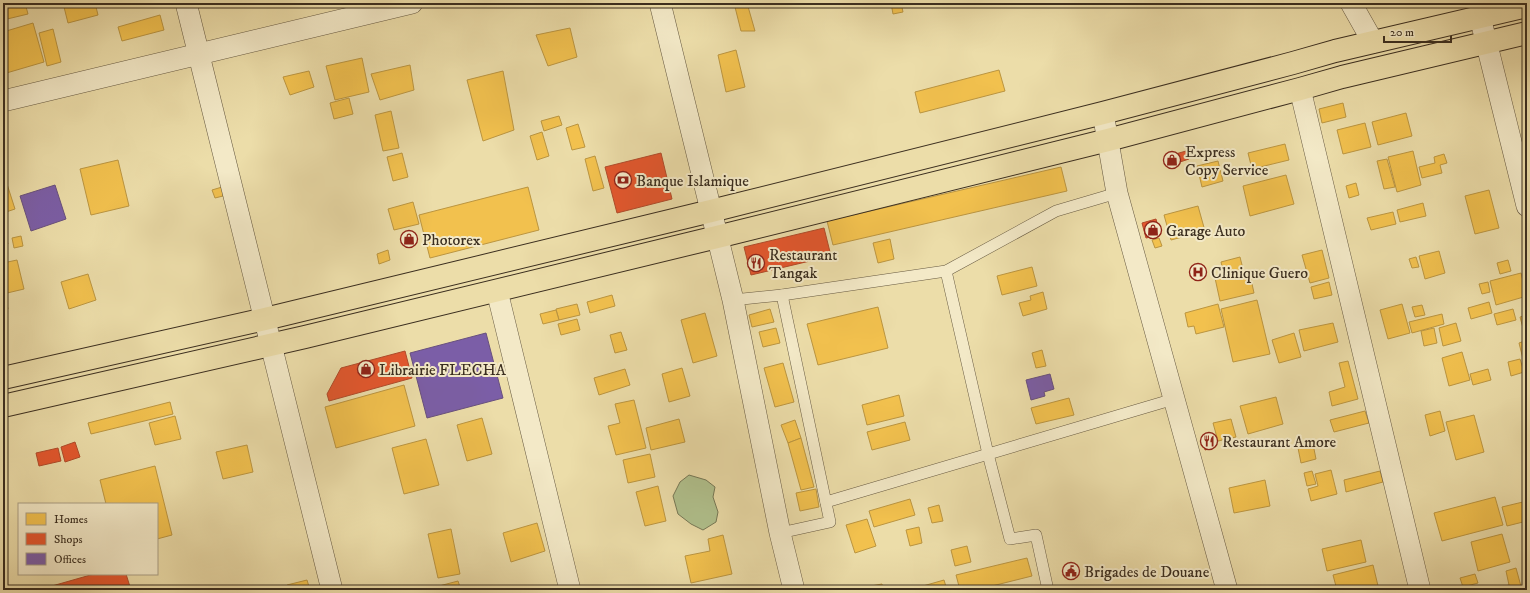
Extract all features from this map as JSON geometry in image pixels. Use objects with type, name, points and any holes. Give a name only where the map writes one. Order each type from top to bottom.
[{"type":"main road","points":[[3,378],[265,319],[711,211],[1103,113],[1373,42],[1527,6]]},
{"type":"main road","points":[[3,406],[272,345],[497,291],[1108,140],[1342,77],[1527,33]]},
{"type":"street","points":[[186,3],[332,590]]},
{"type":"street","points":[[3,101],[412,3]]},
{"type":"street","points":[[660,3],[733,300],[780,533],[794,590]]},
{"type":"street","points":[[1351,3],[1373,42]]},
{"type":"street","points":[[1480,17],[1527,206]]},
{"type":"street","points":[[1300,89],[1420,590]]},
{"type":"street","points":[[1103,113],[1117,193],[1227,590]]},
{"type":"street","points":[[497,291],[570,590]]},
{"type":"lane","points":[[733,300],[782,295],[946,271],[1056,211],[1117,193]]},
{"type":"lane","points":[[946,271],[988,454],[1010,539],[1036,535],[1048,590]]},
{"type":"lane","points":[[780,533],[830,522],[782,295]]},
{"type":"lane","points":[[826,502],[1174,399]]},
{"type":"green space","points":[[689,475],[706,480],[715,487],[713,497],[718,512],[716,522],[703,530],[691,524],[678,514],[673,496],[680,482]]},
{"type":"building: Homes","points":[[3,3],[25,3],[28,14],[3,20]]},
{"type":"building: Homes","points":[[63,3],[95,3],[98,15],[68,23]]},
{"type":"building: Homes","points":[[734,3],[747,3],[755,31],[741,31]]},
{"type":"building: Homes","points":[[891,3],[901,3],[903,12],[893,14]]},
{"type":"building: Homes","points":[[160,15],[164,30],[122,41],[118,27]]},
{"type":"building: Homes","points":[[33,23],[44,62],[3,74],[3,32]]},
{"type":"building: Homes","points":[[570,28],[577,57],[548,66],[536,35]]},
{"type":"building: Homes","points":[[53,29],[61,62],[47,66],[39,33]]},
{"type":"building: Homes","points":[[736,50],[745,87],[726,92],[718,55]]},
{"type":"building: Homes","points":[[362,58],[369,92],[335,100],[326,66]]},
{"type":"building: Homes","points":[[410,65],[414,90],[380,100],[371,74]]},
{"type":"building: Homes","points":[[999,70],[1005,91],[920,113],[915,92]]},
{"type":"building: Homes","points":[[309,71],[314,87],[290,95],[283,77]]},
{"type":"building: Homes","points":[[503,71],[514,130],[483,141],[467,80]]},
{"type":"building: Homes","points":[[349,98],[353,114],[334,119],[330,103]]},
{"type":"building: Homes","points":[[1525,99],[1527,100],[1527,123],[1525,123],[1523,112]]},
{"type":"building: Homes","points":[[1343,103],[1346,117],[1322,123],[1319,109]]},
{"type":"building: Homes","points":[[391,111],[399,148],[383,151],[375,115]]},
{"type":"building: Homes","points":[[1406,113],[1412,136],[1378,145],[1372,122]]},
{"type":"building: Homes","points":[[559,116],[562,125],[544,131],[541,121]]},
{"type":"building: Homes","points":[[1365,123],[1371,147],[1343,154],[1337,130]]},
{"type":"building: Homes","points":[[578,124],[585,147],[572,150],[566,128]]},
{"type":"building: Homes","points":[[542,132],[549,156],[537,160],[530,136]]},
{"type":"building: Homes","points":[[1285,144],[1289,160],[1252,169],[1248,153]]},
{"type":"building: Homes","points":[[1413,151],[1421,185],[1397,192],[1388,157]]},
{"type":"building: Homes","points":[[402,153],[408,177],[393,181],[387,157]]},
{"type":"building: Homes","points":[[1444,154],[1447,163],[1440,165],[1442,173],[1422,178],[1419,167],[1435,163],[1434,157]]},
{"type":"building: Homes","points":[[595,156],[604,188],[593,191],[585,159]]},
{"type":"building: Homes","points":[[1387,159],[1395,187],[1384,189],[1377,161]]},
{"type":"building: Homes","points":[[118,160],[129,206],[91,215],[80,169]]},
{"type":"building: Homes","points":[[1218,161],[1223,181],[1202,187],[1197,166]]},
{"type":"building: Homes","points":[[1061,167],[1067,191],[833,245],[827,221]]},
{"type":"building: Homes","points":[[1286,175],[1294,204],[1250,216],[1243,186]]},
{"type":"building: Homes","points":[[1356,183],[1359,195],[1349,198],[1346,186]]},
{"type":"building: Homes","points":[[7,184],[15,209],[3,213],[3,185]]},
{"type":"building: Homes","points":[[222,187],[223,196],[215,198],[212,190]]},
{"type":"building: Homes","points":[[528,187],[539,230],[430,258],[419,215]]},
{"type":"building: Homes","points":[[1489,190],[1499,228],[1475,234],[1465,196]]},
{"type":"building: Homes","points":[[413,202],[419,224],[394,230],[388,209]]},
{"type":"building: Homes","points":[[1423,203],[1426,216],[1400,222],[1397,210]]},
{"type":"building: Homes","points":[[1198,206],[1205,231],[1171,240],[1164,215]]},
{"type":"building: Homes","points":[[1393,212],[1396,224],[1371,230],[1367,218]]},
{"type":"building: Homes","points":[[3,234],[5,234],[8,244],[3,246]]},
{"type":"building: Homes","points":[[21,236],[23,246],[14,248],[12,238]]},
{"type":"building: Homes","points":[[1159,238],[1162,246],[1155,248],[1152,240]]},
{"type":"building: Homes","points":[[890,239],[894,259],[878,263],[873,243]]},
{"type":"building: Homes","points":[[388,250],[390,260],[379,264],[377,254]]},
{"type":"building: Homes","points":[[1322,250],[1329,278],[1310,283],[1302,255]]},
{"type":"building: Homes","points":[[1439,251],[1445,273],[1425,279],[1419,256]]},
{"type":"building: Homes","points":[[1240,257],[1243,269],[1224,274],[1221,262]]},
{"type":"building: Homes","points":[[1416,257],[1419,267],[1412,268],[1409,259]]},
{"type":"building: Homes","points":[[17,260],[24,289],[3,294],[3,263]]},
{"type":"building: Homes","points":[[1508,260],[1511,271],[1500,274],[1497,263]]},
{"type":"building: Homes","points":[[1032,267],[1037,286],[1002,295],[997,276]]},
{"type":"building: Homes","points":[[1249,270],[1254,293],[1220,301],[1215,278]]},
{"type":"building: Homes","points":[[1521,273],[1527,296],[1496,305],[1490,281]]},
{"type":"building: Homes","points":[[88,274],[96,300],[69,309],[61,282]]},
{"type":"building: Homes","points":[[1329,282],[1332,295],[1314,299],[1311,287]]},
{"type":"building: Homes","points":[[1488,282],[1490,292],[1482,294],[1479,284]]},
{"type":"building: Homes","points":[[1043,292],[1047,309],[1023,316],[1019,303],[1031,300],[1030,296]]},
{"type":"building: Homes","points":[[612,295],[615,306],[590,313],[587,302]]},
{"type":"building: Homes","points":[[6,299],[8,309],[3,310],[3,300]]},
{"type":"building: Homes","points":[[1257,300],[1270,354],[1233,362],[1221,309]]},
{"type":"building: Homes","points":[[1489,302],[1492,313],[1471,319],[1468,308]]},
{"type":"building: Homes","points":[[577,304],[580,315],[559,320],[556,309]]},
{"type":"building: Homes","points":[[1218,304],[1224,327],[1196,334],[1194,326],[1188,327],[1185,313]]},
{"type":"building: Homes","points":[[1402,304],[1410,333],[1388,339],[1380,310]]},
{"type":"building: Homes","points":[[1422,305],[1425,315],[1415,317],[1412,307]]},
{"type":"building: Homes","points":[[878,307],[888,348],[818,365],[807,324]]},
{"type":"building: Homes","points":[[770,309],[774,322],[752,327],[749,315]]},
{"type":"building: Homes","points":[[1513,309],[1516,320],[1497,325],[1494,314]]},
{"type":"building: Homes","points":[[556,310],[559,320],[543,324],[540,314]]},
{"type":"building: Homes","points":[[705,313],[717,356],[693,363],[681,320]]},
{"type":"building: Homes","points":[[1442,314],[1444,324],[1412,333],[1409,322]]},
{"type":"building: Homes","points":[[1527,315],[1527,327],[1523,328],[1520,317]]},
{"type":"building: Homes","points":[[577,319],[580,330],[561,335],[558,324]]},
{"type":"building: Homes","points":[[1333,323],[1338,342],[1304,351],[1299,330]]},
{"type":"building: Homes","points":[[1456,323],[1461,341],[1443,346],[1439,328]]},
{"type":"building: Homes","points":[[776,328],[780,343],[763,347],[759,332]]},
{"type":"building: Homes","points":[[1434,328],[1437,343],[1424,346],[1421,331]]},
{"type":"building: Homes","points":[[621,332],[627,350],[615,353],[610,335]]},
{"type":"building: Homes","points":[[1294,333],[1301,357],[1279,363],[1272,340]]},
{"type":"building: Homes","points":[[1527,340],[1527,371],[1526,371],[1519,343]]},
{"type":"building: Homes","points":[[1042,350],[1046,366],[1036,368],[1032,353]]},
{"type":"building: Homes","points":[[1462,352],[1470,380],[1449,386],[1442,358]]},
{"type":"building: Homes","points":[[1520,359],[1524,372],[1511,376],[1508,362]]},
{"type":"building: Homes","points":[[1348,361],[1358,399],[1332,406],[1329,392],[1345,387],[1339,363]]},
{"type":"building: Homes","points":[[783,363],[794,402],[775,407],[764,368]]},
{"type":"building: Homes","points":[[682,368],[690,396],[669,402],[662,374]]},
{"type":"building: Homes","points":[[625,369],[630,385],[599,395],[594,378]]},
{"type":"building: Homes","points":[[1488,369],[1491,380],[1473,385],[1470,374]]},
{"type":"building: Homes","points":[[404,385],[415,426],[336,448],[325,407]]},
{"type":"building: Homes","points":[[899,395],[904,416],[867,425],[862,405]]},
{"type":"building: Homes","points":[[1276,397],[1283,424],[1248,434],[1240,406]]},
{"type":"building: Homes","points":[[1069,398],[1074,415],[1036,424],[1031,408]]},
{"type":"building: Homes","points":[[634,400],[646,448],[616,455],[608,426],[620,423],[615,404]]},
{"type":"building: Homes","points":[[170,402],[173,414],[91,434],[88,423]]},
{"type":"building: Homes","points":[[1365,411],[1369,423],[1334,432],[1330,420]]},
{"type":"building: Homes","points":[[1440,411],[1445,431],[1430,436],[1425,415]]},
{"type":"building: Homes","points":[[1474,415],[1484,452],[1456,460],[1446,422]]},
{"type":"building: Homes","points":[[175,416],[181,439],[155,445],[149,423]]},
{"type":"building: Homes","points":[[482,418],[492,454],[467,461],[457,425]]},
{"type":"building: Homes","points":[[679,419],[685,442],[651,450],[646,428]]},
{"type":"building: Homes","points":[[1231,419],[1236,437],[1218,441],[1213,423]]},
{"type":"building: Homes","points":[[795,420],[801,438],[788,443],[781,425]]},
{"type":"building: Homes","points":[[905,422],[910,440],[872,450],[867,432]]},
{"type":"building: Homes","points":[[801,438],[814,487],[801,490],[788,443]]},
{"type":"building: Homes","points":[[426,439],[439,485],[404,494],[392,448]]},
{"type":"building: Homes","points":[[1313,444],[1316,459],[1301,463],[1298,448]]},
{"type":"building: Homes","points":[[247,445],[253,472],[223,479],[216,452]]},
{"type":"building: Homes","points":[[650,454],[655,477],[628,483],[623,460]]},
{"type":"building: Homes","points":[[155,466],[172,535],[158,539],[158,503],[106,503],[100,480]]},
{"type":"building: Homes","points":[[1331,470],[1337,494],[1311,501],[1308,489],[1318,486],[1315,474]]},
{"type":"building: Homes","points":[[1312,471],[1316,484],[1307,486],[1304,473]]},
{"type":"building: Homes","points":[[1380,471],[1383,482],[1346,492],[1344,480]]},
{"type":"building: Homes","points":[[1265,480],[1270,506],[1234,513],[1229,488]]},
{"type":"building: Homes","points":[[658,486],[666,521],[645,526],[636,492]]},
{"type":"building: Homes","points":[[816,489],[819,507],[800,511],[796,493]]},
{"type":"building: Homes","points":[[1495,497],[1503,525],[1442,541],[1434,513]]},
{"type":"building: Homes","points":[[910,499],[915,515],[874,527],[869,511]]},
{"type":"building: Homes","points":[[1527,501],[1527,521],[1507,526],[1502,507]]},
{"type":"building: Homes","points":[[939,505],[943,521],[932,523],[928,508]]},
{"type":"building: Homes","points":[[867,519],[876,546],[855,553],[846,525]]},
{"type":"building: Homes","points":[[537,523],[545,551],[511,562],[503,533]]},
{"type":"building: Homes","points":[[919,527],[922,543],[910,546],[906,530]]},
{"type":"building: Homes","points":[[451,529],[460,574],[438,578],[428,534]]},
{"type":"building: Homes","points":[[1502,534],[1510,562],[1478,571],[1471,542]]},
{"type":"building: Homes","points":[[723,535],[732,574],[691,583],[685,556],[710,551],[708,539]]},
{"type":"building: Homes","points":[[1361,540],[1366,562],[1327,571],[1322,549]]},
{"type":"building: Homes","points":[[967,546],[971,562],[955,566],[951,550]]},
{"type":"building: Homes","points":[[1027,558],[1032,576],[976,590],[960,590],[956,575]]},
{"type":"building: Homes","points":[[1373,565],[1379,590],[1337,590],[1333,575]]},
{"type":"building: Homes","points":[[1516,568],[1522,590],[1498,590],[1497,588],[1509,585],[1506,571]]},
{"type":"building: Homes","points":[[1475,574],[1478,583],[1463,587],[1460,578]]},
{"type":"building: Homes","points":[[307,580],[310,590],[289,590],[287,585]]},
{"type":"building: Homes","points":[[944,580],[947,590],[924,590],[923,586]]},
{"type":"building: Homes","points":[[458,581],[461,590],[424,590]]},
{"type":"building: Homes","points":[[882,584],[883,590],[861,590],[860,588]]},
{"type":"building: Shops","points":[[1186,151],[1189,159],[1168,166],[1165,157]]},
{"type":"building: Shops","points":[[661,153],[672,199],[617,213],[605,167]]},
{"type":"building: Shops","points":[[1156,219],[1160,235],[1146,238],[1142,223]]},
{"type":"building: Shops","points":[[824,228],[831,256],[751,275],[744,247]]},
{"type":"building: Shops","points":[[405,351],[412,378],[329,401],[327,394],[341,368]]},
{"type":"building: Shops","points":[[1211,433],[1215,447],[1205,450],[1202,436]]},
{"type":"building: Shops","points":[[75,442],[80,457],[65,462],[61,447]]},
{"type":"building: Shops","points":[[58,448],[61,461],[39,466],[36,453]]},
{"type":"building: Shops","points":[[90,575],[126,575],[131,590],[38,590]]},
{"type":"building: Offices","points":[[55,185],[66,219],[31,231],[20,196]]},
{"type":"building: Offices","points":[[486,333],[503,398],[427,418],[410,353]]},
{"type":"building: Offices","points":[[1050,374],[1054,389],[1044,392],[1045,396],[1031,400],[1026,380]]},
{"type":"place","name":"Express Copy Service","points":[[1172,160]]},
{"type":"place","name":"Banque Islamique","points":[[623,180]]},
{"type":"place","name":"Garage Auto","points":[[1153,230]]},
{"type":"place","name":"Photorex","points":[[409,239]]},
{"type":"place","name":"Restaurant Tangak","points":[[756,263]]},
{"type":"place","name":"Clinique Guero","points":[[1198,272]]},
{"type":"place","name":"Librairie FLECHA","points":[[366,369]]},
{"type":"place","name":"Restaurant Amore","points":[[1209,441]]},
{"type":"place","name":"Brigades de Douane","points":[[1071,571]]}]
